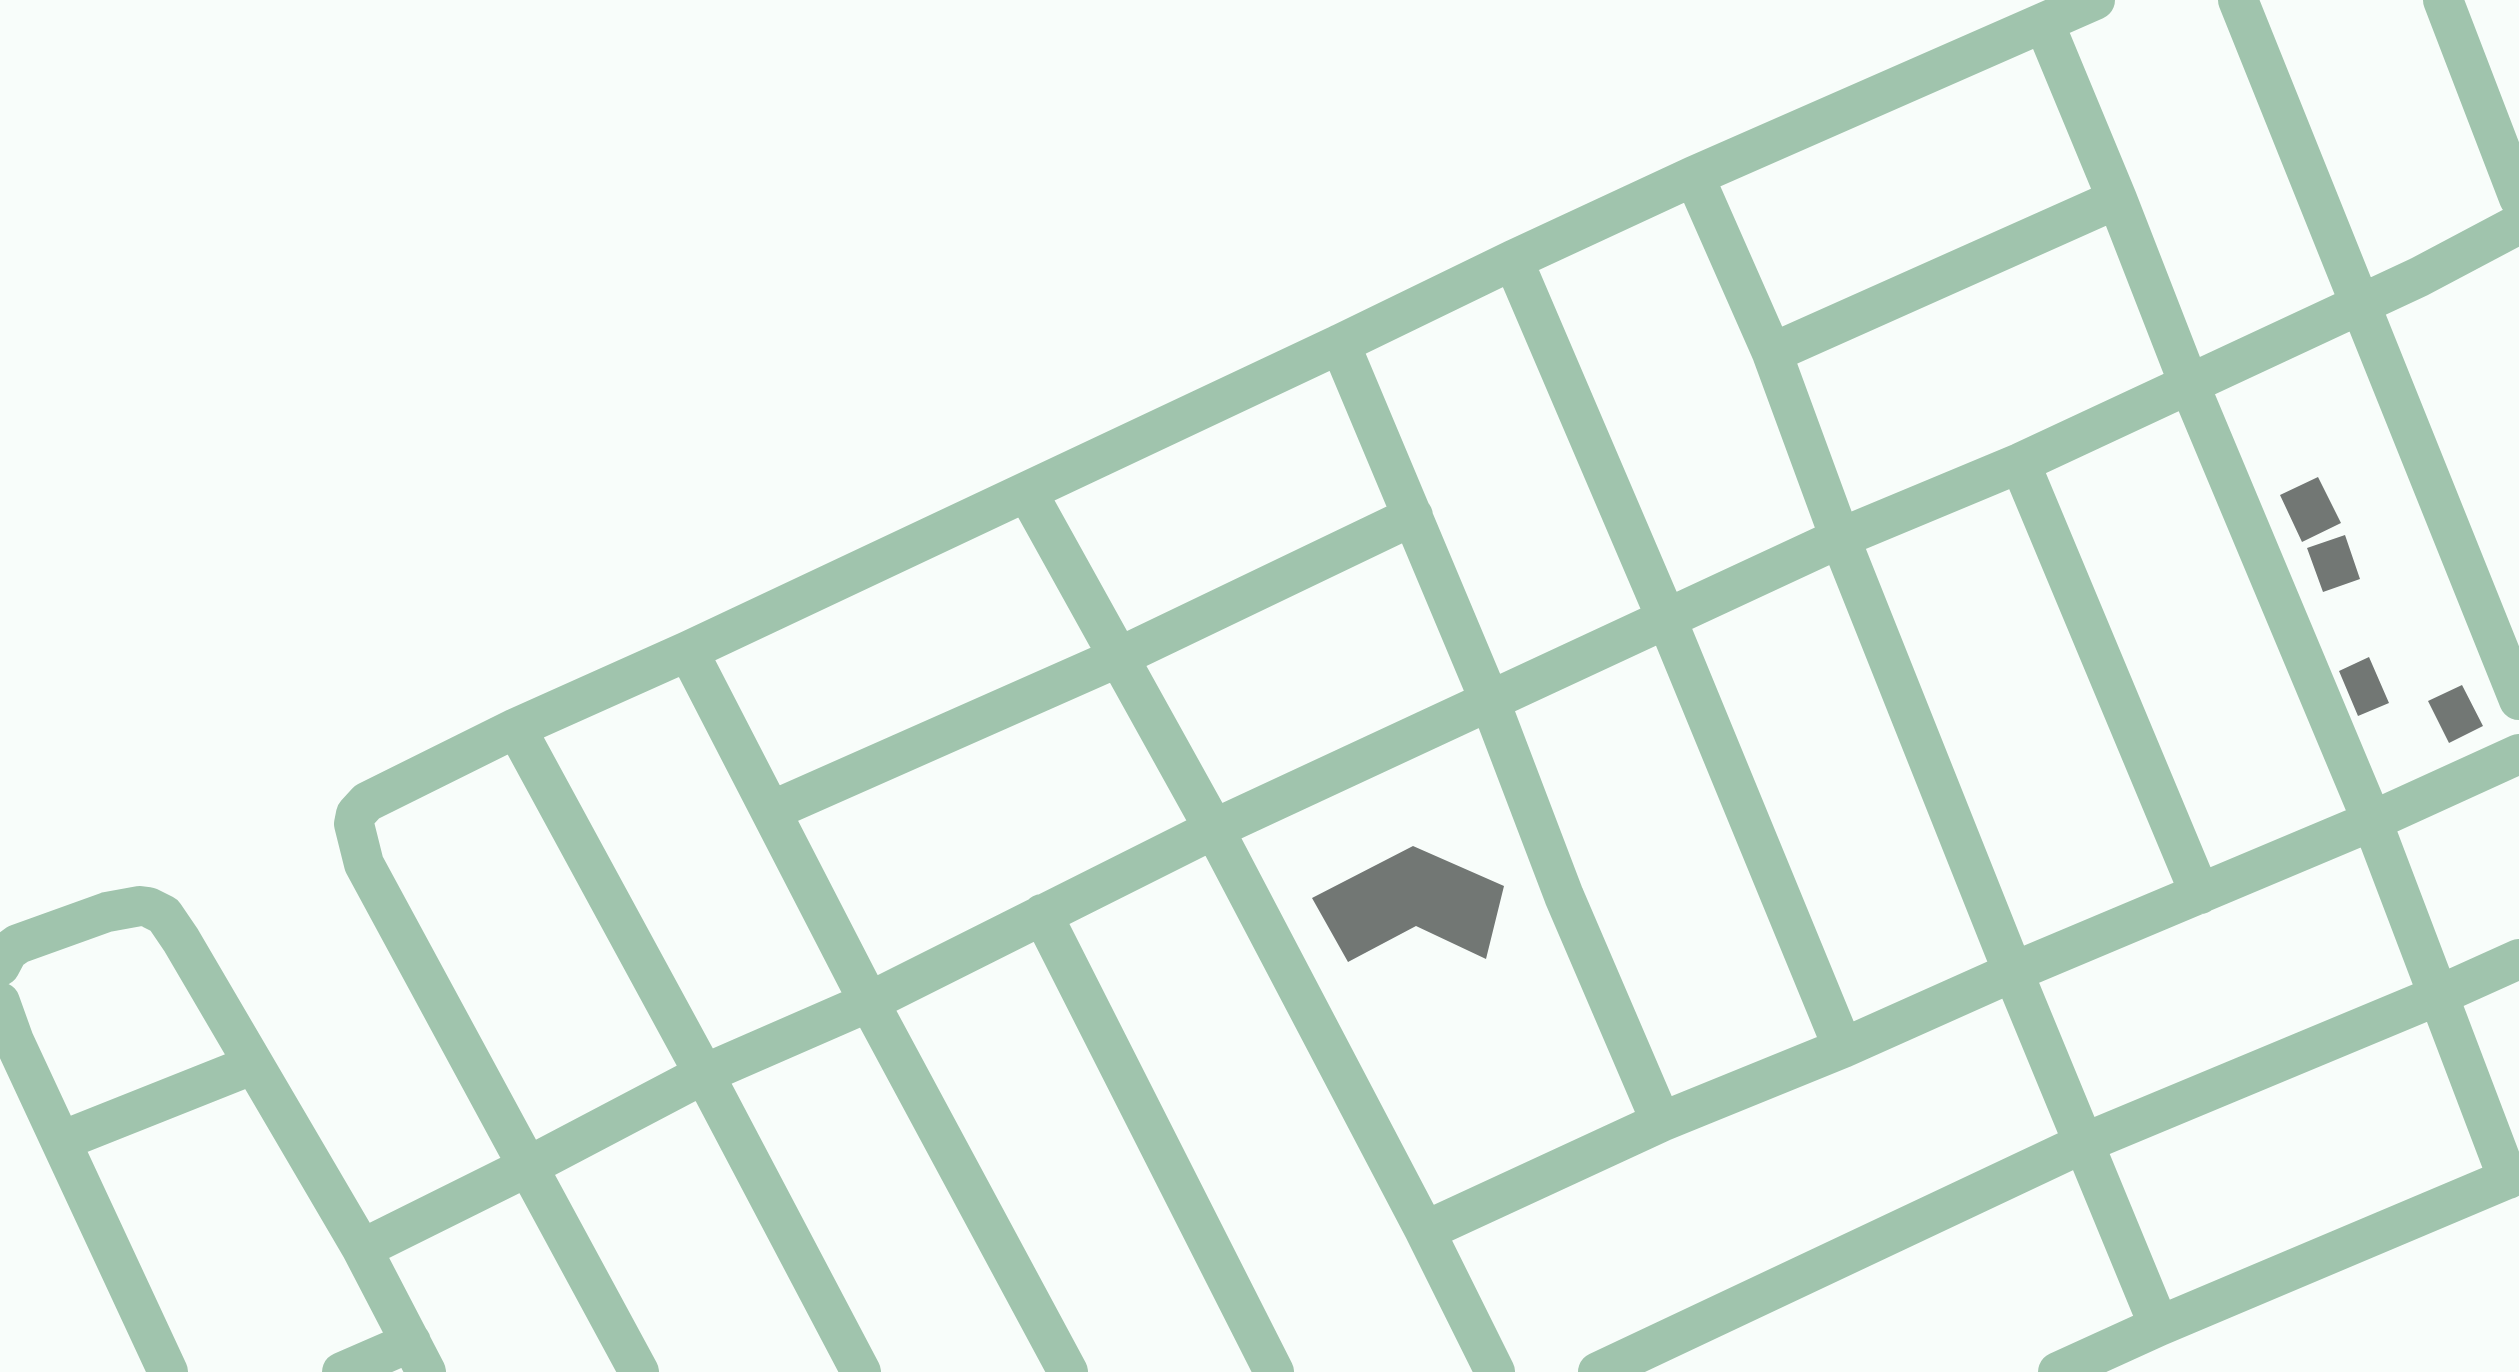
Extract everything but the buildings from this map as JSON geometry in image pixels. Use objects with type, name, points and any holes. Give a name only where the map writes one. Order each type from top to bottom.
[{"type":"street","points":[[639,1372],[379,894],[364,864],[354,824],[356,814],[375,798],[516,728],[688,651],[1513,260],[2095,0]]},
{"type":"street","points":[[2238,0],[2519,700]]},
{"type":"street","points":[[2443,0],[2519,198]]},
{"type":"street","points":[[2044,23],[2514,1176],[2058,1372]]},
{"type":"street","points":[[1694,176],[1772,353],[1840,538],[2159,1326]]},
{"type":"street","points":[[1772,353],[2116,199]]},
{"type":"street","points":[[362,1249],[704,1074],[869,1002],[1214,829],[1840,538],[2020,463],[2419,277],[2519,224]]},
{"type":"street","points":[[1513,260],[1843,1048]]},
{"type":"street","points":[[1340,344],[1489,700],[1564,896],[1662,1122]]},
{"type":"street","points":[[2020,463],[2200,894]]},
{"type":"street","points":[[1026,492],[1214,829],[1496,1372]]},
{"type":"street","points":[[771,811],[1119,656],[1413,516]]},
{"type":"street","points":[[688,651],[869,1002],[1068,1372]]},
{"type":"street","points":[[516,728],[861,1372]]},
{"type":"street","points":[[1425,1231],[1662,1122],[2372,821],[2519,754]]},
{"type":"street","points":[[0,966],[8,950],[18,944],[107,912],[148,907],[164,914],[362,1249],[419,1357],[342,1372]]},
{"type":"street","points":[[1042,914],[1274,1372]]},
{"type":"street","points":[[1598,1372],[2084,1143],[2519,959]]},
{"type":"street","points":[[0,1002],[14,1041],[168,1372]]},
{"type":"street","points":[[60,1141],[252,1065]]}]
